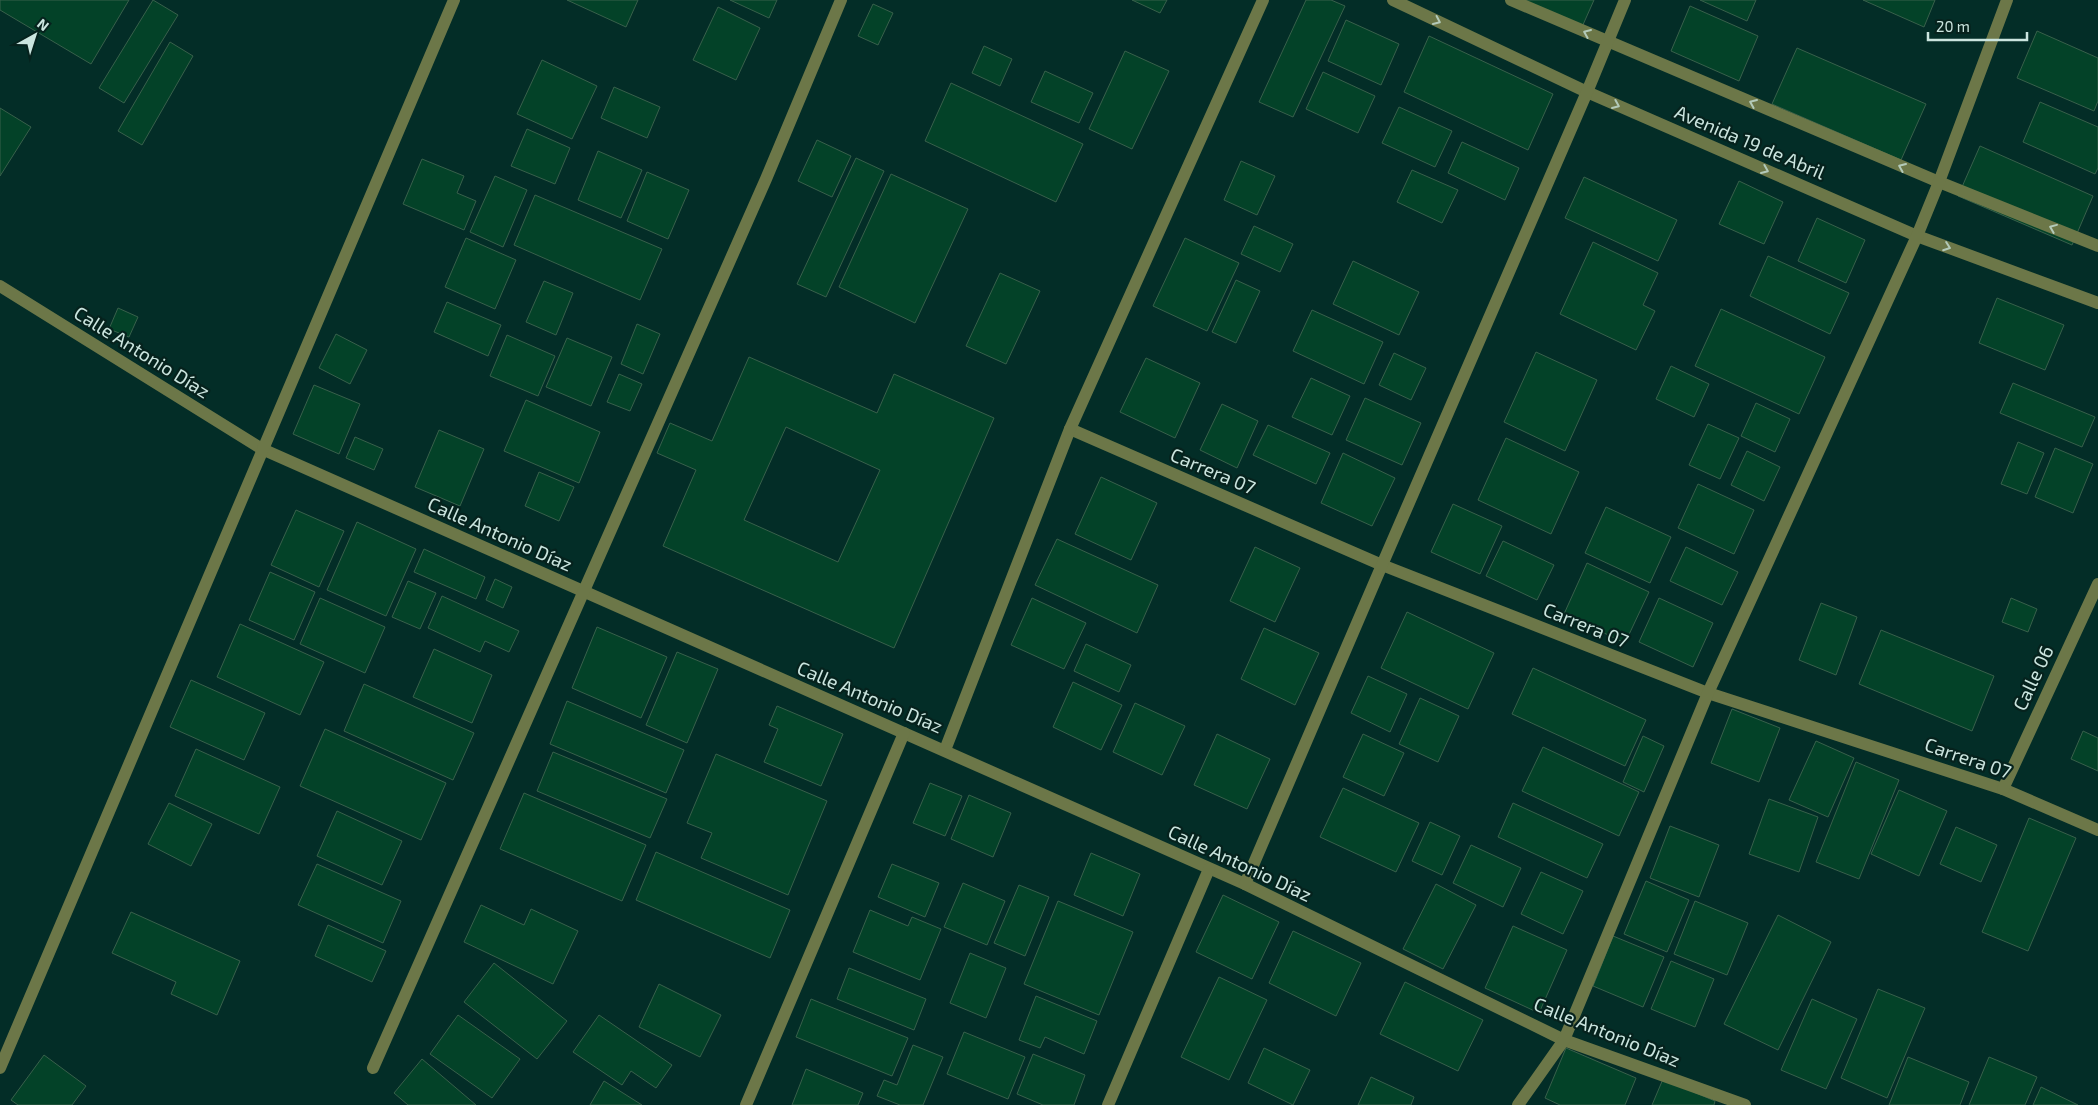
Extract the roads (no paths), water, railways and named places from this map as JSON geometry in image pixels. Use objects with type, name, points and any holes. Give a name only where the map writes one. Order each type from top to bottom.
[{"type":"street","points":[[0,1068],[454,0]]},
{"type":"street","points":[[374,1068],[766,179],[841,0]]},
{"type":"street","points":[[945,750],[1070,429],[1263,0]]},
{"type":"street","name":"Avenida 19 de Abril","points":[[1393,0],[1587,92],[1917,236],[2098,302]]},
{"type":"street","name":"Avenida 19 de Abril","points":[[1511,0],[1940,182],[2098,246]]},
{"type":"street","points":[[1245,884],[1609,42],[1625,0]]},
{"type":"street","points":[[1518,1105],[1564,1040],[1708,693],[1917,236],[1940,182],[2007,0]]},
{"type":"street","name":"Calle Antonio Díaz","points":[[0,286],[262,449],[1245,884],[1564,1040],[1745,1105]]},
{"type":"street","name":"Carrera 07","points":[[1070,429],[1382,565],[1708,693],[2003,788],[2098,830]]},
{"type":"street","name":"Calle 06","points":[[2003,788],[2098,584]]},
{"type":"street","points":[[746,1105],[904,733]]},
{"type":"street","points":[[1108,1105],[1209,869]]}]
